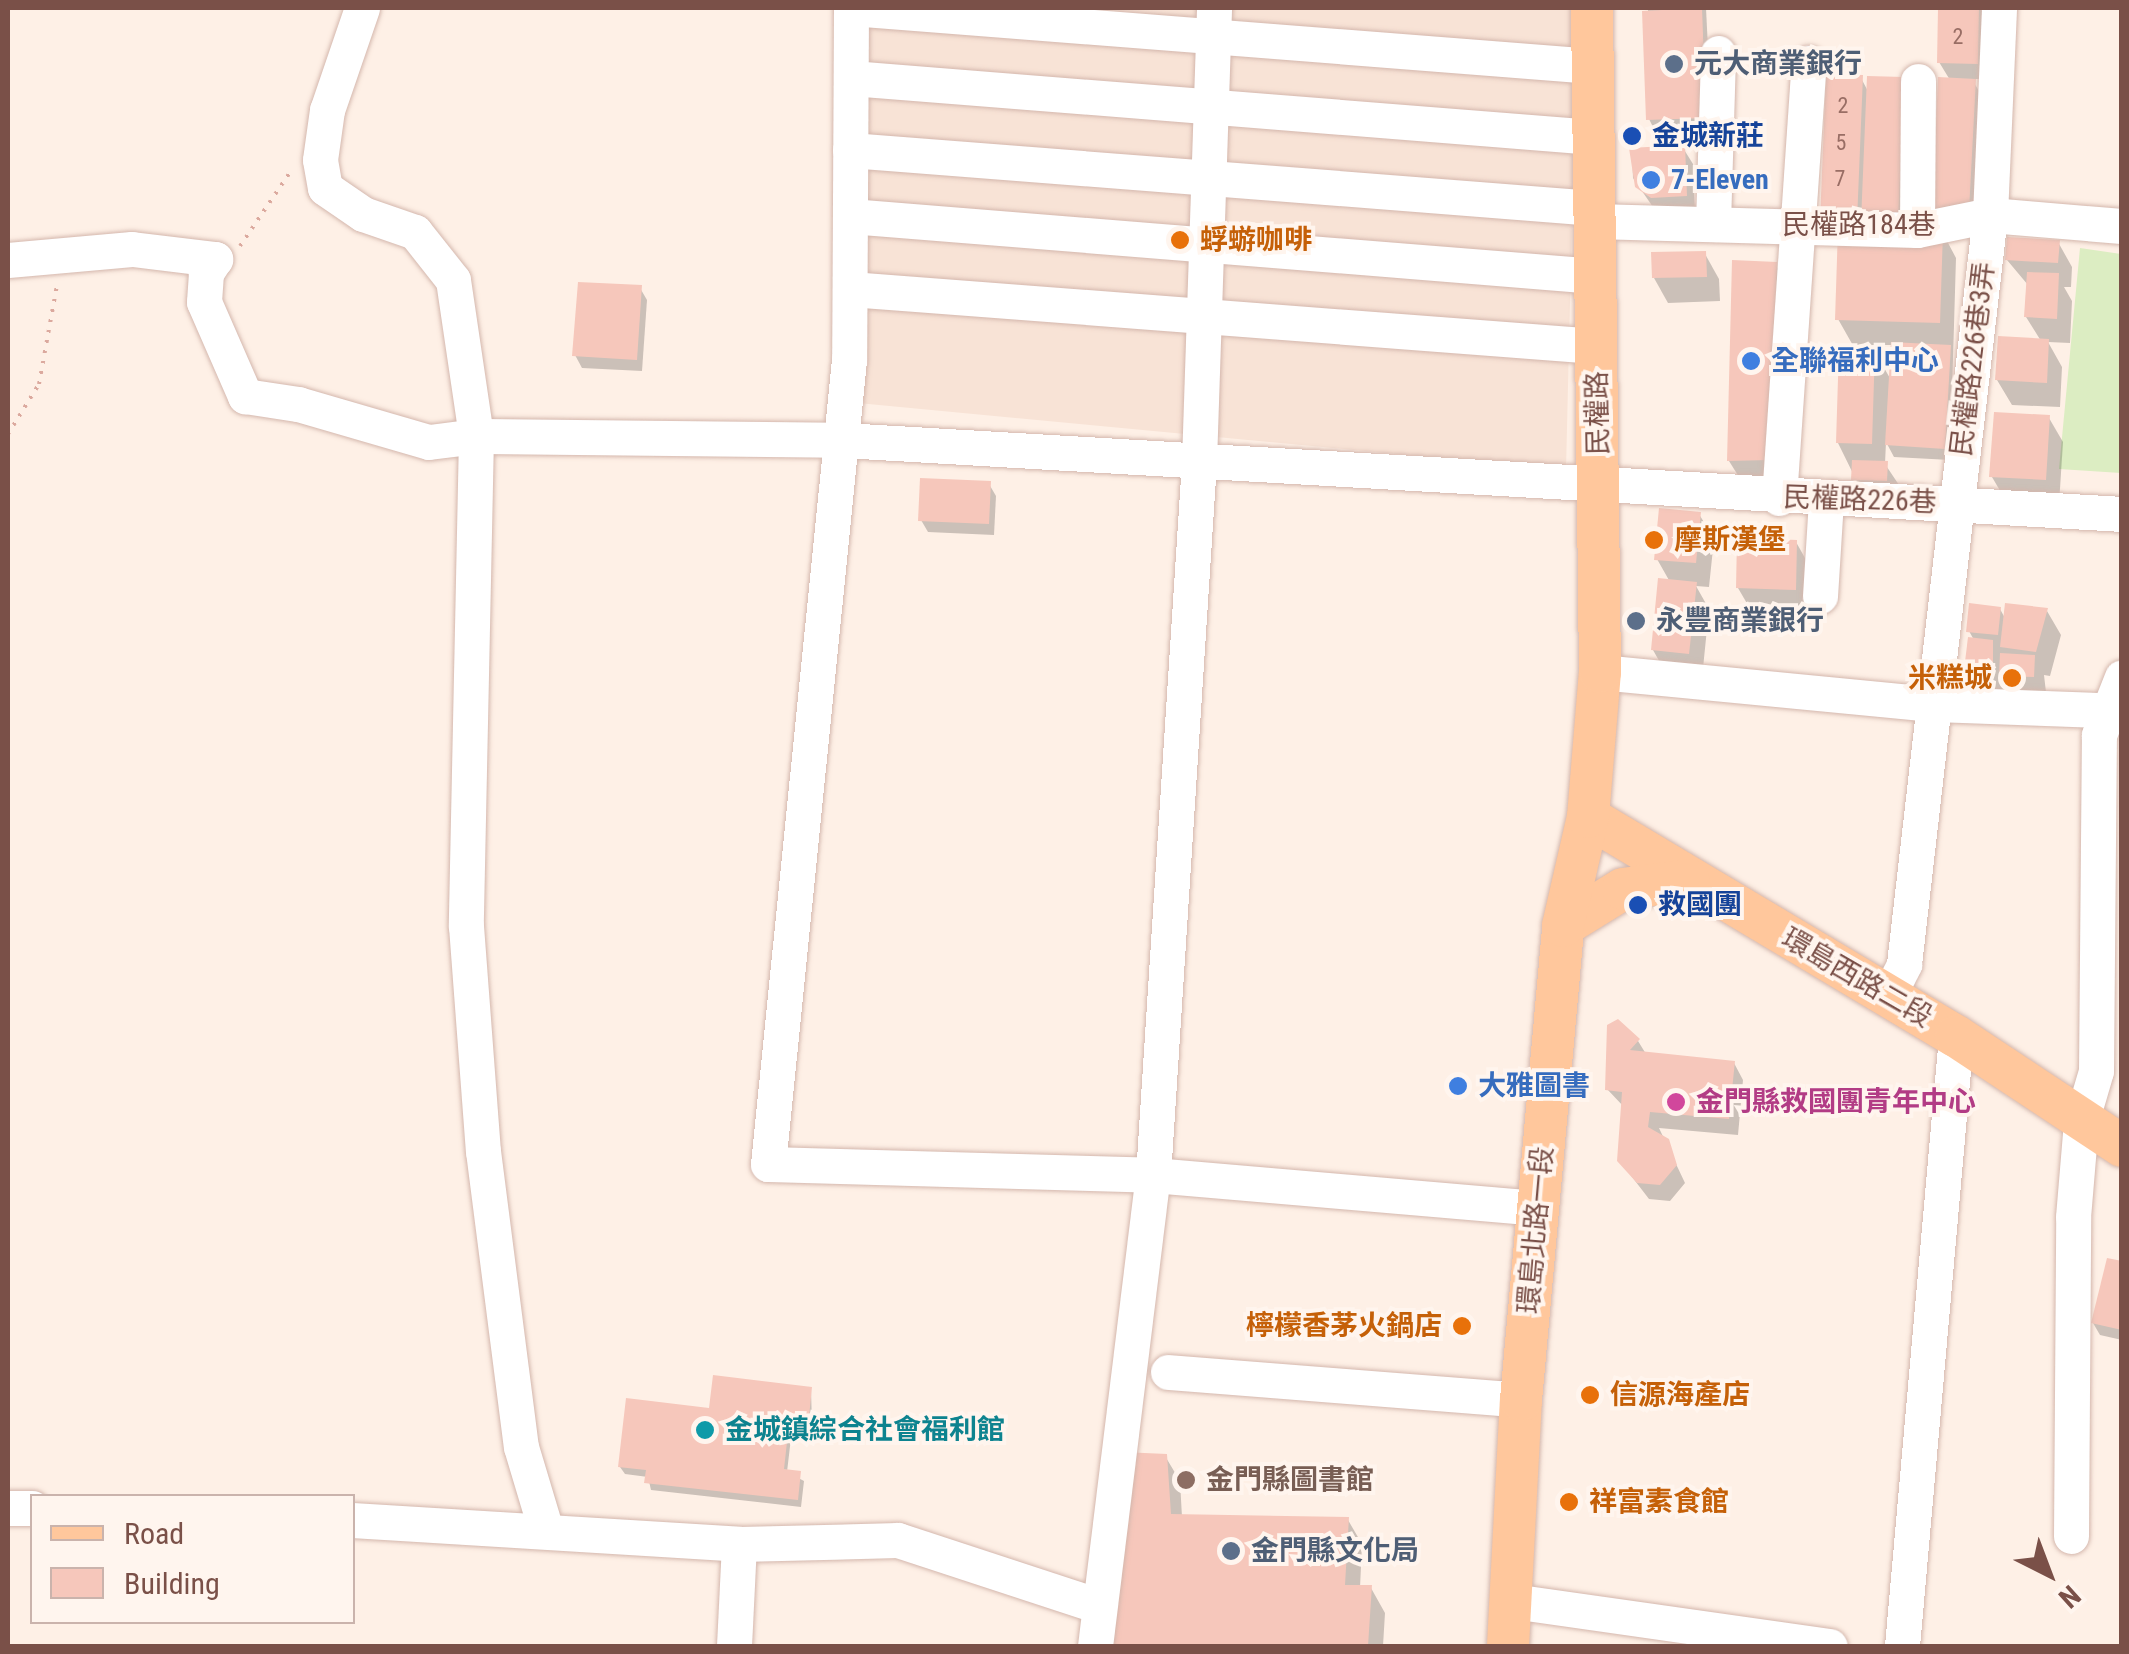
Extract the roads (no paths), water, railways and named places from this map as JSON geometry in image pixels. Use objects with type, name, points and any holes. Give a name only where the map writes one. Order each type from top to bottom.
[{"type":"main road","name":"民權路","points":[[1588,818],[1600,672],[1592,8]]},
{"type":"main road","name":"環島西路二段","points":[[1588,818],[1956,1036],[2122,1146]]},
{"type":"main road","name":"環島北路一段","points":[[1508,1646],[1521,1400],[1564,926],[1588,818]]},
{"type":"main road","points":[[1564,926],[1623,889],[1688,880]]},
{"type":"street","points":[[362,8],[327,110],[320,160],[326,188],[364,214],[414,232],[452,280],[476,436],[466,926],[483,1151],[521,1448],[545,1527]]},
{"type":"street","points":[[1537,1208],[1154,1174],[768,1164],[842,440],[850,289],[851,8],[1213,23],[1593,66]]},
{"type":"street","name":"民權路226巷3弄","points":[[1888,996],[1904,964],[1990,215],[1999,8]]},
{"type":"street","points":[[1095,1646],[1096,1606],[1154,1174],[1199,462],[1200,313],[1213,23]]},
{"type":"street","points":[[1713,224],[1718,54]]},
{"type":"street","points":[[1780,498],[1801,226],[1808,64]]},
{"type":"street","points":[[850,78],[1594,137]]},
{"type":"street","points":[[1917,230],[1918,80]]},
{"type":"street","name":"民權路184巷","points":[[850,150],[1206,174],[1713,224],[1917,230],[1990,215],[2122,226]]},
{"type":"street","points":[[850,216],[1596,276]]},
{"type":"street","name":"民權路226巷","points":[[8,260],[132,250],[215,259],[206,272],[204,302],[246,396],[298,404],[429,442],[476,436],[842,440],[1826,501],[1956,503],[2122,514]]},
{"type":"street","points":[[850,289],[1596,346]]},
{"type":"street","points":[[1820,596],[1826,501]]},
{"type":"street","points":[[1600,672],[1934,704],[2115,711]]},
{"type":"street","points":[[2071,1536],[2073,1217],[2082,1122],[2109,1071],[2098,736],[2115,711],[2122,677]]},
{"type":"street","points":[[1902,1646],[1956,1036]]},
{"type":"street","points":[[1168,1372],[1521,1400]]},
{"type":"street","points":[[355,1520],[545,1527],[739,1544],[898,1540],[1096,1606]]},
{"type":"street","points":[[734,1646],[739,1544]]},
{"type":"street","points":[[1512,1600],[1830,1646]]},
{"type":"place","name":"元大商業銀行","points":[[1674,64]]},
{"type":"place","name":"金城新莊","points":[[1632,136]]},
{"type":"place","name":"7-Eleven","points":[[1651,180]]},
{"type":"place","name":"蜉蝣咖啡","points":[[1180,240]]},
{"type":"place","name":"全聯福利中心","points":[[1751,361]]},
{"type":"place","name":"摩斯漢堡","points":[[1654,540]]},
{"type":"place","name":"永豐商業銀行","points":[[1636,621]]},
{"type":"place","name":"米糕城","points":[[2012,678]]},
{"type":"place","name":"救國團","points":[[1638,905]]},
{"type":"place","name":"大雅圖書","points":[[1458,1086]]},
{"type":"place","name":"金門縣救國團青年中心","points":[[1676,1102]]},
{"type":"place","name":"檸檬香茅火鍋店","points":[[1462,1326]]},
{"type":"place","name":"信源海產店","points":[[1590,1395]]},
{"type":"place","name":"金城鎮綜合社會福利館","points":[[705,1430]]},
{"type":"place","name":"金門縣圖書館","points":[[1186,1480]]},
{"type":"place","name":"祥富素食館","points":[[1569,1502]]},
{"type":"place","name":"金門縣文化局","points":[[1231,1551]]}]
